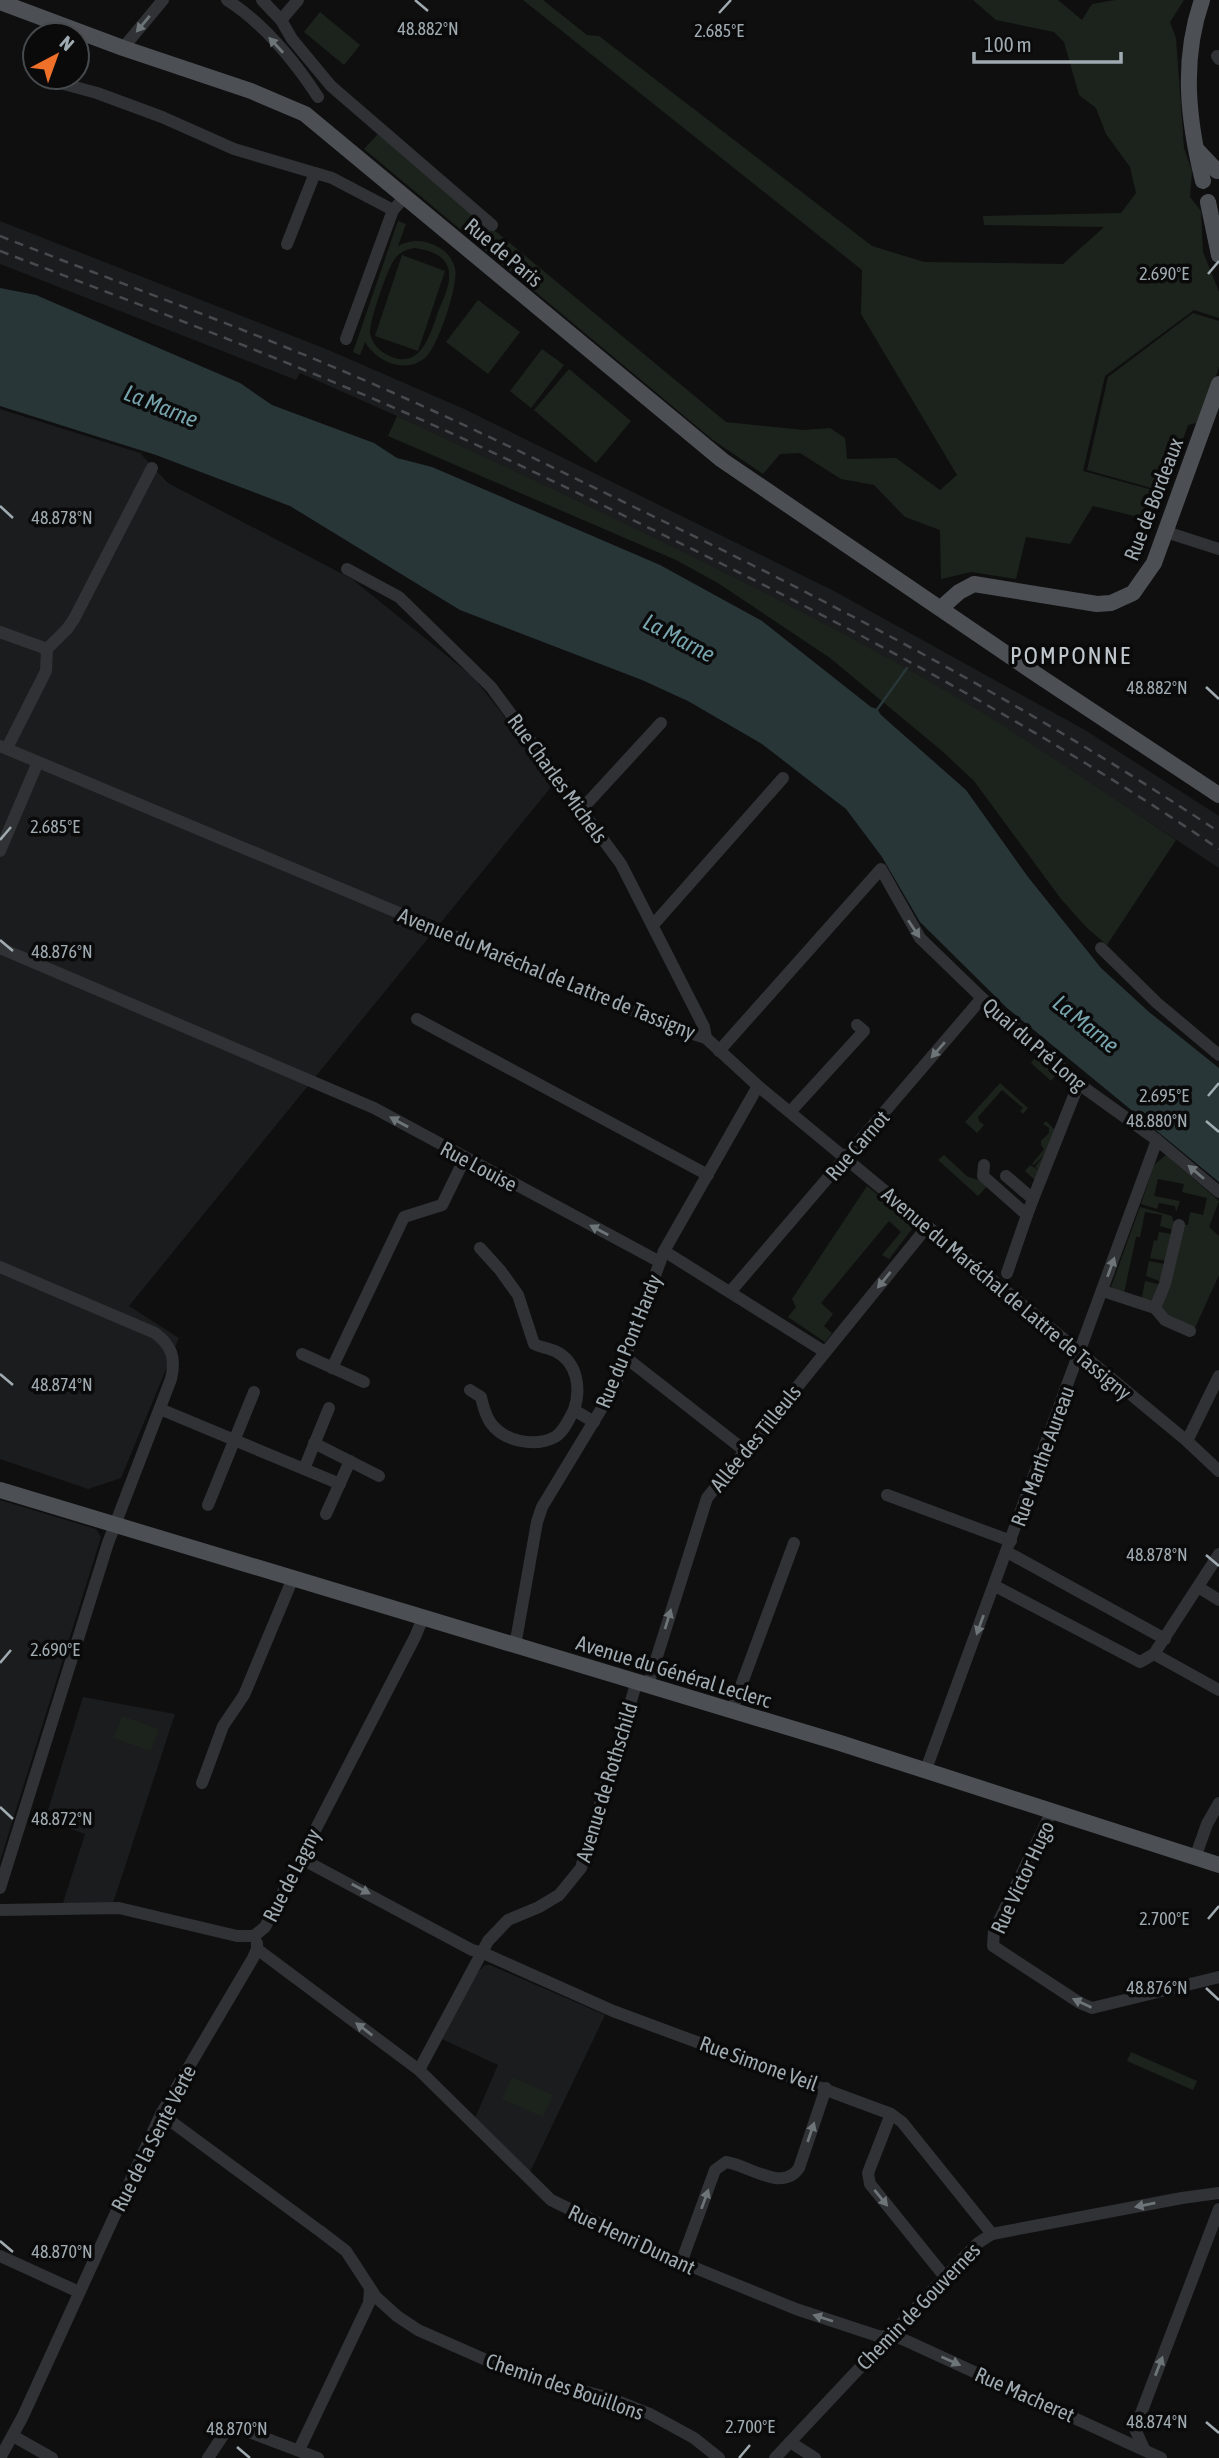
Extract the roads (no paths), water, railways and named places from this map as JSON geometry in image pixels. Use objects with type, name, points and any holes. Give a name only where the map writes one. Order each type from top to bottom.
[{"type":"main road","points":[[1202,0],[1194,24],[1188,62],[1188,96],[1195,148],[1213,175],[1202,190],[1214,204],[1219,255]]},
{"type":"main road","name":"Rue de Paris","points":[[0,2],[123,48],[251,91],[305,114],[722,460],[1219,795]]},
{"type":"main road","name":"Rue de Bordeaux","points":[[941,608],[959,592],[974,584],[1097,604],[1111,603],[1133,593],[1154,563],[1219,384]]},
{"type":"main road","name":"Avenue du Général Leclerc","points":[[0,1481],[115,1523]]},
{"type":"main road","name":"Avenue du Général Leclerc","points":[[0,1490],[732,1710],[1219,1866]]},
{"type":"street","points":[[123,48],[163,0]]},
{"type":"street","points":[[228,0],[240,8],[273,42],[304,76],[318,97]]},
{"type":"street","points":[[262,0],[281,20],[292,39],[331,86],[492,225]]},
{"type":"street","points":[[281,20],[298,0]]},
{"type":"street","points":[[305,114],[331,86]]},
{"type":"street","points":[[90,91],[163,117],[234,149],[332,178],[393,210]]},
{"type":"street","points":[[287,244],[315,173]]},
{"type":"street","points":[[360,191],[376,173]]},
{"type":"street","points":[[346,339],[393,210],[405,197]]},
{"type":"street","points":[[3,747],[46,671],[47,649],[68,629],[74,619],[152,468]]},
{"type":"street","points":[[1166,532],[1219,549]]},
{"type":"street","name":"Rue Charles Michels","points":[[347,569],[399,597],[491,687],[621,863],[704,1027],[706,1038]]},
{"type":"street","points":[[0,632],[47,649]]},
{"type":"street","points":[[581,810],[661,723]]},
{"type":"street","name":"Avenue du Maréchal de Lattre de Tassigny","points":[[3,747],[677,1029],[706,1038],[758,1086],[1187,1441],[1219,1471]]},
{"type":"street","points":[[0,851],[38,762]]},
{"type":"street","points":[[653,925],[783,778]]},
{"type":"street","name":"Quai du Pré Long","points":[[719,1051],[881,869],[920,938],[982,998],[1079,1083],[1157,1140],[1219,1192]]},
{"type":"street","name":"Rue Louise","points":[[0,948],[374,1108],[465,1158],[731,1291],[825,1352]]},
{"type":"street","points":[[1101,948],[1157,1003],[1219,1055]]},
{"type":"street","name":"Rue Carnot","points":[[731,1291],[982,998]]},
{"type":"street","points":[[417,1018],[708,1175]]},
{"type":"street","points":[[790,1112],[864,1031],[857,1025]]},
{"type":"street","points":[[1007,1273],[1027,1214],[1079,1083]]},
{"type":"street","name":"Rue du Pont Hardy","points":[[515,1646],[542,1507],[614,1388],[662,1256],[758,1086]]},
{"type":"street","name":"Rue Marthe Aureau","points":[[925,1772],[1157,1140]]},
{"type":"street","points":[[332,1368],[404,1217],[442,1205],[465,1158]]},
{"type":"street","points":[[984,1165],[983,1175],[1027,1214]]},
{"type":"street","points":[[1006,1176],[1033,1199]]},
{"type":"street","points":[[1155,1308],[1165,1284],[1179,1225]]},
{"type":"street","name":"Allée des Tilleuls","points":[[643,1683],[701,1511],[714,1486],[927,1227]]},
{"type":"street","points":[[470,1391],[481,1396],[485,1413],[492,1425],[502,1434],[522,1442],[534,1443],[555,1437],[563,1429],[574,1410],[579,1386],[573,1370],[559,1353],[534,1343],[518,1295],[480,1248]]},
{"type":"street","points":[[0,1267],[155,1333],[173,1352],[175,1364],[115,1523],[0,1888]]},
{"type":"street","points":[[1103,1291],[1155,1308],[1165,1320],[1190,1331]]},
{"type":"street","points":[[302,1354],[363,1382]]},
{"type":"street","points":[[625,1357],[744,1450]]},
{"type":"street","points":[[1187,1441],[1219,1376]]},
{"type":"street","points":[[208,1505],[254,1392]]},
{"type":"street","points":[[304,1469],[329,1408]]},
{"type":"street","points":[[160,1409],[340,1484]]},
{"type":"street","points":[[574,1410],[594,1422]]},
{"type":"street","points":[[314,1443],[379,1476]]},
{"type":"street","points":[[326,1514],[350,1461]]},
{"type":"street","points":[[887,1495],[1009,1547],[1165,1639]]},
{"type":"street","points":[[732,1710],[794,1543]]},
{"type":"street","points":[[995,1586],[1140,1662],[1154,1654],[1165,1639],[1219,1553]]},
{"type":"street","points":[[202,1783],[223,1726],[244,1695],[293,1578]]},
{"type":"street","points":[[1198,1587],[1219,1600]]},
{"type":"street","name":"Rue de Lagny","points":[[0,1910],[119,1908],[237,1936],[254,1936],[265,1927],[423,1618]]},
{"type":"street","points":[[1154,1654],[1219,1689]]},
{"type":"street","name":"Avenue de Rothschild","points":[[419,2070],[488,1941],[508,1920],[559,1895],[581,1868],[643,1683]]},
{"type":"street","points":[[1195,1858],[1207,1824],[1219,1803]]},
{"type":"street","name":"Rue Victor Hugo","points":[[1052,1811],[994,1931],[993,1946],[1080,2003],[1092,2008],[1219,1977]]},
{"type":"street","name":"Rue Simone Veil","points":[[300,1858],[472,1950],[613,2011],[891,2113],[902,2122],[992,2234]]},
{"type":"street","points":[[254,1936],[257,1950]]},
{"type":"street","name":"Rue Henri Dunant","points":[[257,1950],[419,2070],[551,2200],[681,2263],[796,2309],[888,2337]]},
{"type":"street","name":"Rue de la Sente Verte","points":[[0,2458],[13,2436],[161,2115],[257,1950]]},
{"type":"street","points":[[681,2263],[715,2170],[726,2162],[776,2179],[794,2175],[799,2168],[826,2088]]},
{"type":"street","points":[[891,2113],[868,2173],[870,2184],[945,2277]]},
{"type":"street","name":"Chemin des Bouillons","points":[[161,2115],[346,2251],[370,2289],[397,2316],[418,2330],[518,2374],[610,2398],[630,2406],[694,2438],[719,2458]]},
{"type":"street","name":"Chemin de Gouvernes","points":[[775,2458],[945,2277],[978,2243],[992,2234],[1199,2194],[1219,2193]]},
{"type":"street","points":[[1120,2437],[1135,2429],[1219,2209]]},
{"type":"street","points":[[0,2256],[79,2292]]},
{"type":"street","points":[[299,2451],[369,2303],[370,2289]]},
{"type":"street","name":"Rue Macheret","points":[[888,2337],[909,2342],[1161,2458]]},
{"type":"street","points":[[208,2458],[228,2428],[242,2429],[318,2458]]},
{"type":"street","points":[[1135,2429],[1144,2449]]},
{"type":"street","points":[[13,2436],[52,2458]]},
{"type":"street","points":[[790,2442],[815,2458]]},
{"type":"water","name":"La Marne","points":[[0,288],[36,295],[240,383],[272,405],[374,443],[397,458],[432,467],[660,565],[762,621],[877,709],[966,790],[1028,877],[1101,968],[1149,1012],[1219,1068],[1219,1182],[1007,1008],[920,922],[882,857],[846,809],[762,744],[688,701],[642,680],[460,610],[290,506],[156,455],[0,406]]},
{"type":"waterway","points":[[876,711],[907,668]]},
{"type":"railway","points":[[0,236],[258,336],[380,387],[490,437],[710,544],[859,620],[1005,700],[1149,786],[1219,832]]},
{"type":"railway","points":[[0,251],[387,405],[497,454],[641,524],[790,598],[936,676],[1150,803],[1219,849]]},
{"type":"district","name":"POMPONNE","points":[[1071,655]]}]
